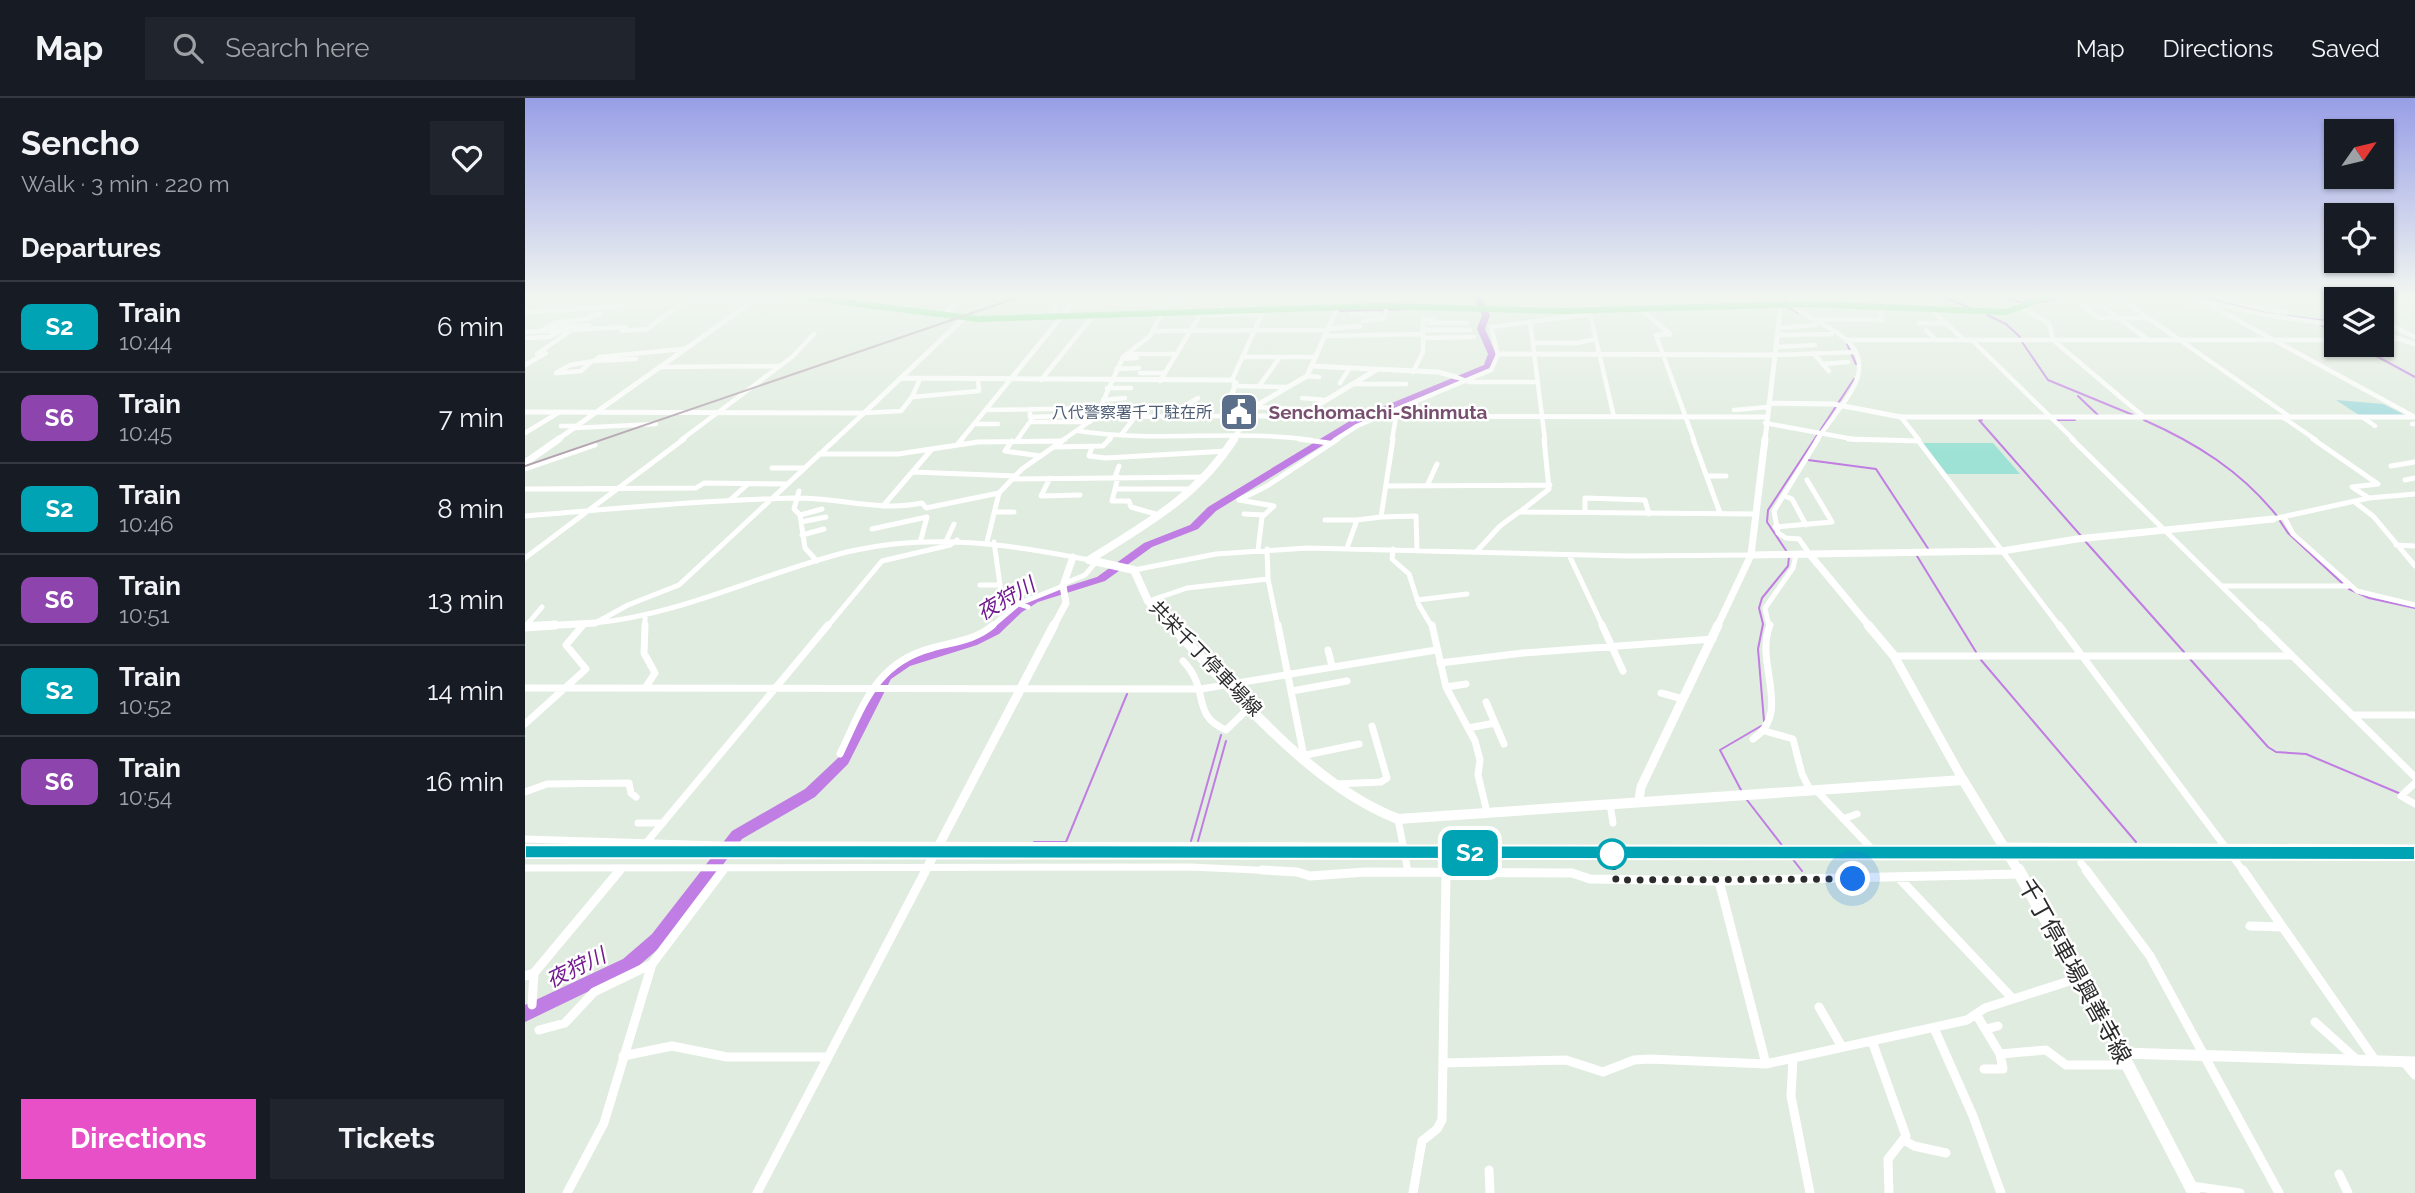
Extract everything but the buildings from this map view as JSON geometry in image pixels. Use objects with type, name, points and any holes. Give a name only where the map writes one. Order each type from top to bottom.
[{"type":"main road","points":[[1093,561],[1159,515],[1206,477],[1227,451],[1254,407],[1307,376],[1319,348]]},
{"type":"main road","points":[[1093,561],[1131,569]]},
{"type":"main road","name":"共栄千丁停車場線","points":[[1131,569],[1149,601],[1251,705],[1333,784],[1387,817],[1398,819],[1639,800]]},
{"type":"main road","points":[[1639,800],[1963,780]]},
{"type":"main road","name":"千丁停車場興善寺線","points":[[1963,780],[2021,874],[2192,1189]]},
{"type":"street","points":[[525,365],[546,353],[537,354],[545,348]]},
{"type":"street","points":[[525,558],[718,413],[799,348]]},
{"type":"street","points":[[595,623],[628,605],[679,585],[932,348]]},
{"type":"street","points":[[957,445],[1036,348]]},
{"type":"street","points":[[1041,380],[1066,348]]},
{"type":"street","points":[[1023,606],[1004,597],[990,542],[999,493],[1040,456],[1096,417],[1122,359],[1135,348]]},
{"type":"street","points":[[1160,381],[1179,348]]},
{"type":"street","points":[[1224,416],[1247,348]]},
{"type":"street","points":[[1413,372],[1423,348]]},
{"type":"street","points":[[1258,550],[1264,515],[1274,506],[1239,499],[1267,486],[1329,443],[1379,416],[1491,370],[1498,361],[1497,348]]},
{"type":"street","points":[[1477,551],[1500,526],[1549,489],[1534,348]]},
{"type":"street","points":[[1597,348],[1614,417]]},
{"type":"street","points":[[1662,348],[1720,513]]},
{"type":"street","points":[[1639,800],[1641,787],[1751,555],[1765,420],[1776,348]]},
{"type":"street","points":[[1799,539],[1782,539],[1775,527],[1774,511],[1838,405],[1861,376],[1851,348]]},
{"type":"street","points":[[1980,348],[2415,777]]},
{"type":"street","points":[[2062,348],[2140,417]]},
{"type":"street","points":[[2191,348],[2378,484],[2352,487],[2369,498]]},
{"type":"street","points":[[2285,348],[2414,420]]},
{"type":"street","points":[[636,359],[593,362],[568,364],[556,373],[581,371],[593,362],[599,357],[683,349]]},
{"type":"street","points":[[525,463],[683,349]]},
{"type":"street","points":[[1499,354],[1775,355],[1852,352]]},
{"type":"street","points":[[1126,354],[1176,354]]},
{"type":"street","points":[[1813,354],[1829,371]]},
{"type":"street","points":[[1243,357],[1315,357]]},
{"type":"street","points":[[1259,386],[1280,357]]},
{"type":"street","points":[[1122,359],[1136,358]]},
{"type":"street","points":[[1822,364],[1848,362]]},
{"type":"street","points":[[657,367],[779,366]]},
{"type":"street","points":[[1311,366],[1438,372],[1465,382],[1538,382]]},
{"type":"street","points":[[1117,369],[1165,373]]},
{"type":"street","points":[[1339,383],[1349,369]]},
{"type":"street","points":[[1300,416],[1375,370]]},
{"type":"street","points":[[1307,376],[1319,377]]},
{"type":"street","points":[[901,378],[1160,381],[1288,387]]},
{"type":"street","points":[[525,412],[901,411],[912,397],[920,379]]},
{"type":"street","points":[[912,397],[979,391],[978,379]]},
{"type":"street","points":[[1352,384],[1406,384]]},
{"type":"street","points":[[1107,388],[1131,388]]},
{"type":"street","points":[[1103,400],[1125,398]]},
{"type":"street","points":[[1166,417],[1198,398]]},
{"type":"street","points":[[1302,398],[1326,400]]},
{"type":"street","points":[[886,412],[895,404]]},
{"type":"street","points":[[1734,410],[1768,405],[1838,405],[1901,417],[2362,417],[2414,420]]},
{"type":"street","points":[[1254,407],[1309,410]]},
{"type":"street","points":[[986,410],[1102,408]]},
{"type":"street","points":[[1058,419],[1064,409]]},
{"type":"street","points":[[1030,410],[1032,419]]},
{"type":"street","points":[[525,433],[558,413]]},
{"type":"street","points":[[1381,517],[1396,416]]},
{"type":"street","points":[[1096,417],[1688,417],[1765,420],[1861,441],[1919,441]]},
{"type":"street","points":[[1121,435],[1135,417]]},
{"type":"street","points":[[1901,417],[2227,847],[2375,1060]]},
{"type":"street","points":[[2362,417],[2375,426]]},
{"type":"street","points":[[1032,419],[1090,422]]},
{"type":"street","points":[[1032,419],[1005,452],[1040,456]]},
{"type":"street","points":[[561,426],[656,424]]},
{"type":"street","points":[[974,424],[998,424]]},
{"type":"street","points":[[1079,431],[1112,436],[1181,437],[1237,433],[1329,443]]},
{"type":"street","points":[[1164,444],[1169,435]]},
{"type":"street","points":[[1053,447],[1105,446],[1112,436]]},
{"type":"street","points":[[819,454],[898,454],[957,445],[1061,441]]},
{"type":"street","points":[[525,469],[595,445]]},
{"type":"street","points":[[1092,447],[1089,455],[1094,457],[1227,451]]},
{"type":"street","points":[[883,506],[932,449]]},
{"type":"street","points":[[1144,463],[1145,455]]},
{"type":"street","points":[[1090,465],[1094,457]]},
{"type":"street","points":[[2391,466],[2415,462]]},
{"type":"street","points":[[1427,485],[1437,464]]},
{"type":"street","points":[[1113,501],[1119,466]]},
{"type":"street","points":[[772,468],[804,468]]},
{"type":"street","points":[[912,472],[1050,478],[1206,477]]},
{"type":"street","points":[[960,481],[967,473]]},
{"type":"street","points":[[1709,476],[1726,476]]},
{"type":"street","points":[[1050,478],[1041,496],[1080,495]]},
{"type":"street","points":[[2405,480],[2415,478]]},
{"type":"street","points":[[1775,527],[1832,522],[1807,480]]},
{"type":"street","points":[[525,489],[696,488],[704,483],[788,484]]},
{"type":"street","points":[[730,500],[748,484]]},
{"type":"street","points":[[1386,485],[1550,485]]},
{"type":"street","points":[[1115,489],[1193,489]]},
{"type":"street","points":[[799,491],[793,507],[800,515],[805,548],[817,561]]},
{"type":"street","points":[[926,508],[999,493]]},
{"type":"street","points":[[948,504],[949,494]]},
{"type":"street","points":[[1131,569],[1258,550],[1350,548],[1569,555],[1811,555],[2002,551],[2077,539],[2279,518],[2369,498],[2415,494]]},
{"type":"street","points":[[1785,496],[1792,499],[1806,525]]},
{"type":"street","points":[[1585,511],[1585,498],[1628,497],[1645,500],[1648,524]]},
{"type":"street","points":[[525,516],[773,498],[899,508],[922,503],[927,517],[921,540]]},
{"type":"street","points":[[1106,504],[1129,501],[1131,508],[1145,509],[1159,515]]},
{"type":"street","points":[[2356,503],[2378,518],[2396,545],[2415,566]]},
{"type":"street","points":[[800,515],[822,509]]},
{"type":"street","points":[[995,512],[1014,512]]},
{"type":"street","points":[[1519,512],[1755,514]]},
{"type":"street","points":[[1244,514],[1264,515]]},
{"type":"street","points":[[1325,520],[1416,516],[1417,549]]},
{"type":"street","points":[[801,522],[826,517]]},
{"type":"street","points":[[872,529],[927,517]]},
{"type":"street","points":[[2279,518],[2347,586],[2364,594],[2415,605]]},
{"type":"street","points":[[1355,558],[1350,548],[1357,520]]},
{"type":"street","points":[[947,539],[954,524]]},
{"type":"street","points":[[1789,526],[1893,656],[1963,780]]},
{"type":"street","points":[[802,535],[824,529]]},
{"type":"street","points":[[525,627],[645,617],[817,561],[921,540],[990,542],[1093,561],[1085,575],[1023,606],[981,635],[917,652],[879,677],[871,688],[840,754]]},
{"type":"street","points":[[646,843],[778,688],[881,558],[950,545],[957,540]]},
{"type":"street","points":[[2396,545],[2415,545]]},
{"type":"street","points":[[1393,549],[1392,559],[1409,574],[1417,600],[1432,626],[1446,687],[1468,728],[1480,760],[1478,775],[1487,812]]},
{"type":"street","points":[[1267,550],[1268,579],[1305,756],[1359,744]]},
{"type":"street","points":[[1569,555],[1609,647],[1623,671]]},
{"type":"street","points":[[1753,739],[1765,731],[1773,715],[1765,650],[1765,638],[1770,625],[1765,608],[1793,568],[1791,555]]},
{"type":"street","points":[[757,1193],[1066,603],[1063,588],[1073,556]]},
{"type":"street","points":[[1149,601],[1187,587],[1268,579]]},
{"type":"street","points":[[980,585],[1000,585]]},
{"type":"street","points":[[2222,586],[2347,586]]},
{"type":"street","points":[[1417,600],[1467,594]]},
{"type":"street","points":[[525,627],[542,607]]},
{"type":"street","points":[[645,617],[644,653],[655,673],[645,688]]},
{"type":"street","points":[[525,724],[586,669],[566,645],[584,624]]},
{"type":"street","points":[[1440,663],[1713,639]]},
{"type":"street","points":[[1328,650],[1332,666]]},
{"type":"street","points":[[525,688],[1201,689],[1229,682],[1436,650]]},
{"type":"street","points":[[1893,656],[2292,656]]},
{"type":"street","points":[[1183,661],[1201,689],[1202,713],[1207,720],[1223,730],[1234,724],[1251,705]]},
{"type":"street","points":[[1291,691],[1347,681]]},
{"type":"street","points":[[1446,687],[1466,684]]},
{"type":"street","points":[[1661,693],[1683,699]]},
{"type":"street","points":[[1486,702],[1504,744]]},
{"type":"street","points":[[2352,715],[2415,715]]},
{"type":"street","points":[[1468,728],[1495,723]]},
{"type":"street","points":[[1333,784],[1381,782],[1387,778],[1372,726]]},
{"type":"street","points":[[1765,731],[1793,739],[1802,774],[1813,790],[1871,848]]},
{"type":"street","points":[[525,792],[547,783],[629,783],[631,793],[636,797]]},
{"type":"street","points":[[2415,783],[2403,794],[2415,804]]},
{"type":"street","points":[[1610,804],[1613,823]]},
{"type":"street","points":[[1843,819],[1857,814]]},
{"type":"street","points":[[1398,819],[1408,872]]},
{"type":"street","points":[[638,823],[663,823]]},
{"type":"street","points":[[525,839],[719,845],[1404,846]]},
{"type":"street","points":[[2005,846],[2415,848]]},
{"type":"street","points":[[2081,863],[2150,956],[2279,1193]]},
{"type":"street","points":[[525,868],[1190,867],[1297,872],[1310,876],[1408,872],[1572,873],[1590,879],[1719,881],[2021,874]]},
{"type":"street","points":[[532,1005],[530,974],[622,868]]},
{"type":"street","points":[[567,1193],[604,1123],[649,966],[725,868]]},
{"type":"street","points":[[1413,1193],[1422,1141],[1437,1129],[1442,1120],[1446,873]]},
{"type":"street","points":[[1900,878],[2012,998]]},
{"type":"street","points":[[1719,881],[1766,1064]]},
{"type":"street","points":[[2250,926],[2282,927]]},
{"type":"street","points":[[539,1030],[565,1023],[594,992],[649,966]]},
{"type":"street","points":[[1443,1063],[1566,1060],[1603,1072],[1620,1064],[1650,1059],[1766,1064],[1967,1020],[2012,998],[2079,978]]},
{"type":"street","points":[[1819,1007],[1842,1047]]},
{"type":"street","points":[[1976,1014],[2000,1054],[2003,1069],[1984,1069]]},
{"type":"street","points":[[2315,1022],[2357,1060]]},
{"type":"street","points":[[1986,1029],[1998,1026]]},
{"type":"street","points":[[1934,1028],[1973,1116],[2001,1193]]},
{"type":"street","points":[[1872,1041],[1891,1085],[1906,1136],[1888,1159],[1889,1193]]},
{"type":"street","points":[[623,1056],[672,1046],[727,1057],[828,1057]]},
{"type":"street","points":[[2000,1054],[2046,1050],[2066,1065],[2127,1065]]},
{"type":"street","points":[[2120,1053],[2409,1062],[2415,1075]]},
{"type":"street","points":[[1793,1059],[1791,1096],[1810,1193]]},
{"type":"street","points":[[1904,1140],[1914,1146],[1946,1153]]},
{"type":"street","points":[[1489,1170],[1490,1193]]},
{"type":"street","points":[[2339,1174],[2348,1193]]},
{"type":"street","points":[[2192,1189],[2240,1193]]},
{"type":"shaded area","points":[[2336,400],[2383,404],[2405,415],[2359,415]]},
{"type":"shaded area","points":[[1922,443],[1993,443],[2020,474],[1946,474]]},
{"type":"waterway","name":"夜狩川","points":[[525,1014],[629,964],[658,939],[737,835],[810,793],[843,761],[886,677],[906,663],[973,642],[995,631],[1018,610],[1034,600],[1101,579],[1148,545],[1194,527],[1212,509],[1356,421],[1487,366],[1492,354],[1489,348]]},
{"type":"waterway","points":[[1849,348],[1856,364]]},
{"type":"waterway","points":[[2026,348],[2048,380],[2133,415]]},
{"type":"waterway","points":[[2378,357],[2415,377]]},
{"type":"waterway","points":[[1787,552],[1767,522],[1768,510],[1854,379]]},
{"type":"waterway","points":[[2078,396],[2099,416]]},
{"type":"waterway","points":[[1982,420],[1979,420],[2082,537]]},
{"type":"waterway","points":[[2056,420],[2075,420]]},
{"type":"waterway","points":[[2144,420],[2182,438],[2233,472],[2277,516]]},
{"type":"waterway","points":[[1808,460],[1876,469],[1929,550]]},
{"type":"waterway","points":[[2280,521],[2288,533],[2342,583]]},
{"type":"waterway","points":[[2085,541],[2184,652]]},
{"type":"waterway","points":[[1917,556],[1976,652]]},
{"type":"waterway","points":[[1764,721],[1758,649],[1763,624],[1759,608],[1762,598],[1788,566],[1789,557]]},
{"type":"waterway","points":[[2349,589],[2369,598],[2415,608]]},
{"type":"waterway","points":[[2190,659],[2268,747],[2276,752],[2306,754],[2401,794]]},
{"type":"waterway","points":[[1981,660],[2136,842]]},
{"type":"waterway","points":[[1034,842],[1066,842],[1127,694]]},
{"type":"waterway","points":[[1742,792],[1720,750],[1761,726]]},
{"type":"waterway","points":[[1191,841],[1221,735]]},
{"type":"waterway","points":[[1198,841],[1226,741]]},
{"type":"waterway","points":[[1747,800],[1802,871]]},
{"type":"railway","points":[[525,466],[870,348]]},
{"type":"railway","points":[[525,851],[2415,853]]},
{"type":"train","name":"S2","points":[[525,851],[2415,853]]},
{"type":"place","name":"八代警察署千丁駐在所","points":[[1239,412]]},
{"type":"district","name":"Senchomachi-Shinmuta","points":[[1378,412]]},
{"type":"route","points":[[1612,854],[1616,880],[1853,879]]}]
